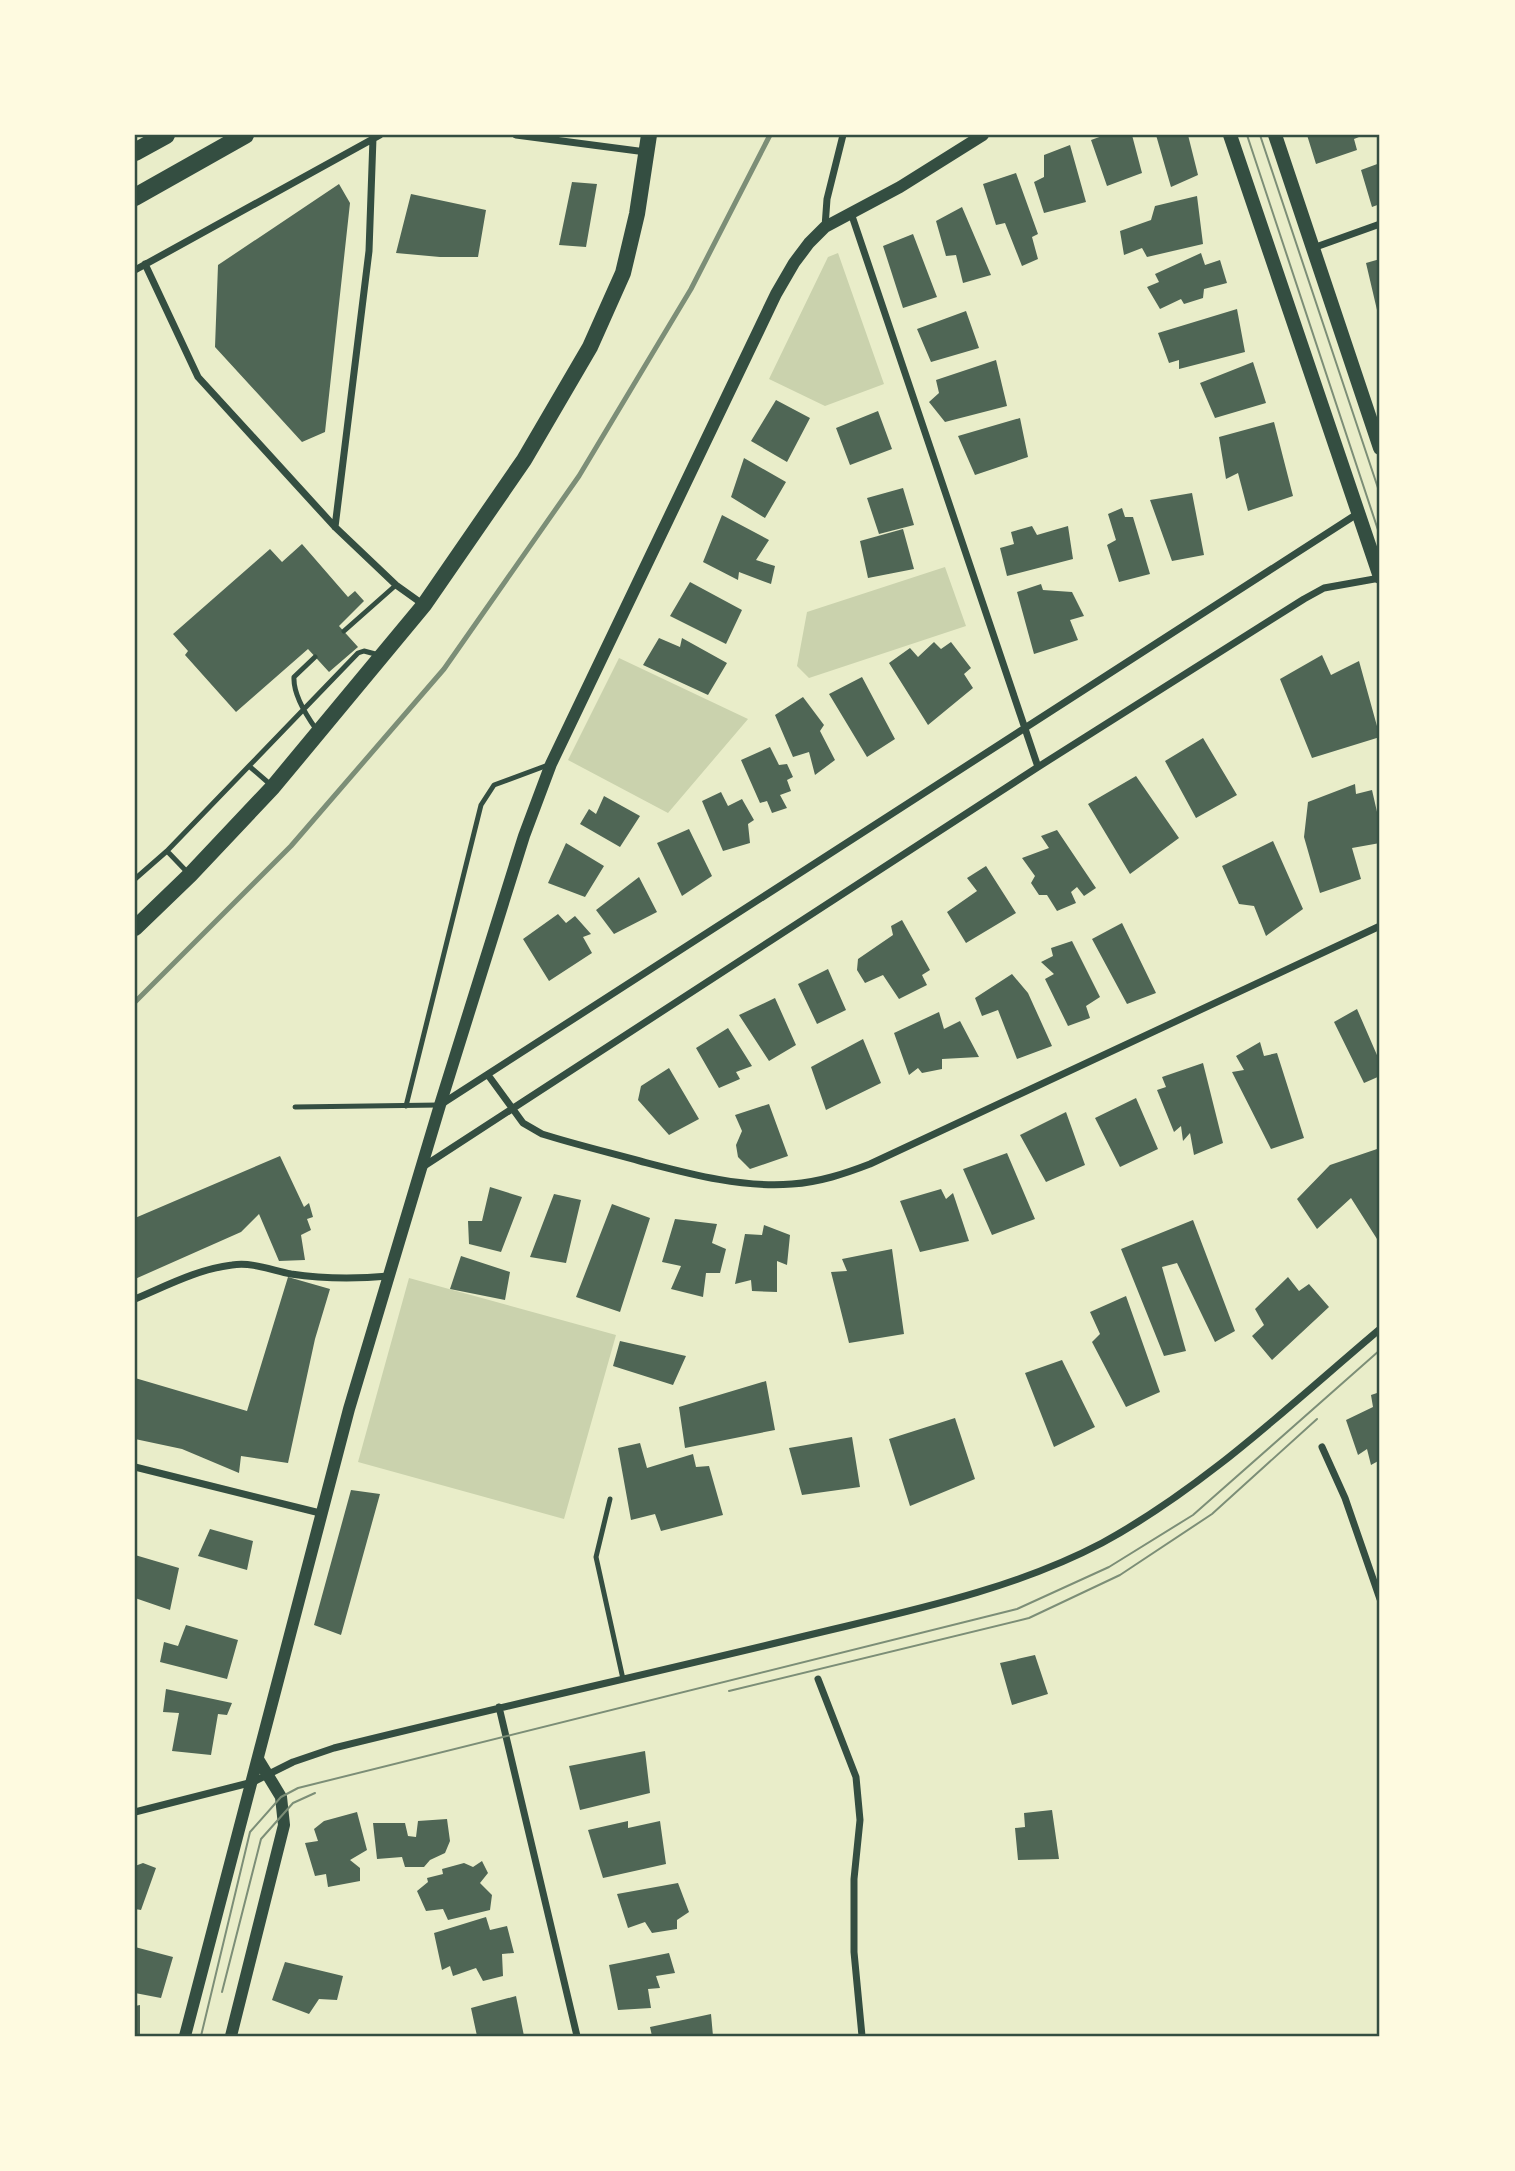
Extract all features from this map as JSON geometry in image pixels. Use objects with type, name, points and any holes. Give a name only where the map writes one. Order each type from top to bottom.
[{"type":"highway","points":[[135,152],[166,135]]},
{"type":"highway","points":[[135,197],[245,135]]},
{"type":"main road","points":[[135,928],[190,875],[273,787],[382,656],[424,605],[524,460],[596,335],[623,273],[637,214],[649,135]]},
{"type":"main road","points":[[1230,135],[1380,578]]},
{"type":"main road","points":[[1275,135],[1380,448]]},
{"type":"street","points":[[516,135],[646,152]]},
{"type":"street","points":[[825,227],[827,199],[843,135]]},
{"type":"street","points":[[185,2036],[253,1782],[320,1513],[440,1105],[524,836],[551,764],[776,293],[794,263],[825,227],[900,187],[983,135]]},
{"type":"street","points":[[135,270],[377,136]]},
{"type":"street","points":[[335,527],[369,251],[377,136]]},
{"type":"street","points":[[851,213],[1038,767]]},
{"type":"street","points":[[1313,248],[1380,224]]},
{"type":"street","points":[[145,264],[198,377],[335,527],[396,585],[424,605]]},
{"type":"street","points":[[440,1105],[1357,514]]},
{"type":"street","points":[[421,1168],[1038,767],[1304,599],[1324,589],[1380,578]]},
{"type":"street","points":[[488,1074],[511,1110],[523,1123],[542,1134],[689,1174],[764,1185],[814,1181],[870,1164],[1380,926]]},
{"type":"street","points":[[135,1299],[190,1276],[233,1265],[262,1266],[288,1273],[327,1278],[389,1276]]},
{"type":"street","points":[[135,1812],[253,1782],[293,1762],[334,1748],[811,1635],[981,1591],[1064,1562],[1137,1523],[1206,1475],[1380,1329]]},
{"type":"street","points":[[1322,1447],[1345,1498],[1380,1599]]},
{"type":"street","points":[[135,1467],[320,1513]]},
{"type":"street","points":[[818,1679],[856,1777],[860,1820],[853,1879],[854,1952],[862,2036]]},
{"type":"street","points":[[499,1707],[577,2036]]},
{"type":"street","points":[[231,2036],[284,1825],[281,1797],[258,1759]]},
{"type":"lane","points":[[344,631],[396,585]]},
{"type":"lane","points":[[135,879],[167,851],[358,653],[364,651],[382,656]]},
{"type":"lane","points":[[315,657],[294,677],[294,684],[304,710],[318,732]]},
{"type":"lane","points":[[406,1106],[481,806],[494,785],[551,764]]},
{"type":"lane","points":[[250,766],[273,787]]},
{"type":"lane","points":[[167,851],[190,875]]},
{"type":"lane","points":[[295,1107],[440,1105]]},
{"type":"lane","points":[[610,1499],[596,1557],[623,1679]]},
{"type":"green space","points":[[838,253],[884,384],[825,406],[769,379],[828,257]]},
{"type":"green space","points":[[945,567],[966,626],[809,678],[797,666],[807,612]]},
{"type":"green space","points":[[619,658],[748,719],[668,813],[568,760]]},
{"type":"green space","points":[[409,1278],[616,1335],[564,1519],[358,1462]]},
{"type":"building","points":[[1105,135],[1132,135],[1142,173],[1107,186],[1091,140]]},
{"type":"building","points":[[1156,135],[1188,135],[1198,175],[1171,187]]},
{"type":"building","points":[[1307,135],[1364,135],[1354,139],[1357,150],[1316,164]]},
{"type":"building","points":[[1070,145],[1086,202],[1044,213],[1034,182],[1044,177],[1044,155]]},
{"type":"building","points":[[1380,163],[1380,204],[1372,207],[1361,170]]},
{"type":"building","points":[[1016,173],[1038,234],[1032,237],[1038,259],[1022,266],[1005,223],[996,225],[983,184]]},
{"type":"building","points":[[572,182],[597,184],[586,247],[559,245]]},
{"type":"building","points":[[339,184],[350,203],[325,432],[302,442],[215,347],[218,265]]},
{"type":"building","points":[[411,194],[486,210],[478,257],[396,253]]},
{"type":"building","points":[[1197,196],[1203,244],[1147,257],[1142,248],[1124,255],[1120,231],[1151,220],[1155,206]]},
{"type":"building","points":[[962,207],[991,275],[963,283],[956,255],[946,256],[936,221]]},
{"type":"building","points":[[913,234],[937,297],[903,308],[883,246]]},
{"type":"building","points":[[1201,253],[1205,265],[1220,260],[1227,283],[1204,289],[1203,298],[1184,304],[1181,299],[1160,309],[1147,287],[1159,282],[1155,274]]},
{"type":"building","points":[[1380,259],[1380,309],[1377,310],[1366,263]]},
{"type":"building","points":[[1237,309],[1245,352],[1179,369],[1179,360],[1169,363],[1158,333]]},
{"type":"building","points":[[966,311],[979,348],[931,362],[917,329]]},
{"type":"building","points":[[996,360],[1007,406],[945,422],[929,402],[939,393],[936,380]]},
{"type":"building","points":[[1253,362],[1266,403],[1215,418],[1200,383]]},
{"type":"building","points":[[776,400],[810,418],[787,462],[751,441]]},
{"type":"building","points":[[878,411],[892,449],[850,465],[836,428]]},
{"type":"building","points":[[1020,418],[1028,457],[975,475],[958,436]]},
{"type":"building","points":[[1274,422],[1293,496],[1248,511],[1238,473],[1226,479],[1219,437]]},
{"type":"building","points":[[744,458],[786,482],[765,518],[731,497]]},
{"type":"building","points":[[903,488],[914,525],[879,534],[867,498]]},
{"type":"building","points":[[1192,493],[1204,555],[1172,561],[1150,500]]},
{"type":"building","points":[[1122,508],[1125,517],[1133,517],[1150,574],[1119,582],[1107,545],[1116,540],[1108,514]]},
{"type":"building","points":[[722,515],[769,540],[756,560],[775,566],[771,584],[739,572],[738,580],[703,562]]},
{"type":"building","points":[[1032,526],[1037,535],[1068,526],[1073,559],[1007,576],[1000,548],[1014,544],[1011,532]]},
{"type":"building","points":[[903,529],[914,569],[868,578],[860,541]]},
{"type":"building","points":[[302,544],[348,597],[355,591],[364,601],[339,626],[358,647],[329,672],[308,649],[236,712],[185,655],[188,651],[173,634],[270,549],[282,562]]},
{"type":"building","points":[[690,582],[742,610],[726,644],[670,616]]},
{"type":"building","points":[[1041,584],[1043,590],[1072,592],[1084,616],[1070,620],[1078,640],[1034,654],[1017,592]]},
{"type":"building","points":[[659,638],[680,647],[682,638],[727,663],[708,695],[643,665]]},
{"type":"building","points":[[934,642],[941,649],[951,642],[971,668],[964,674],[973,688],[928,725],[889,663],[910,648],[918,657]]},
{"type":"building","points":[[1322,655],[1331,675],[1359,661],[1380,737],[1312,758],[1280,679]]},
{"type":"building","points":[[862,677],[895,739],[867,757],[829,694]]},
{"type":"building","points":[[803,697],[824,725],[820,731],[835,760],[815,775],[809,752],[793,757],[775,715]]},
{"type":"building","points":[[1203,738],[1237,795],[1196,818],[1165,761]]},
{"type":"building","points":[[770,747],[779,765],[787,764],[793,777],[787,780],[791,791],[780,795],[787,808],[772,813],[767,801],[760,803],[741,760]]},
{"type":"building","points":[[1136,776],[1179,838],[1130,874],[1088,804]]},
{"type":"building","points":[[1355,784],[1356,794],[1372,790],[1380,825],[1380,843],[1352,848],[1361,879],[1320,893],[1304,837],[1308,802]]},
{"type":"building","points":[[721,792],[728,806],[742,799],[754,820],[748,824],[750,843],[723,851],[702,801]]},
{"type":"building","points":[[604,796],[640,816],[620,847],[580,824],[589,809],[596,814]]},
{"type":"building","points":[[689,829],[712,876],[682,896],[657,843]]},
{"type":"building","points":[[1057,830],[1096,888],[1084,896],[1077,887],[1071,892],[1076,903],[1057,911],[1047,895],[1039,895],[1031,883],[1035,876],[1022,858],[1049,848],[1041,836]]},
{"type":"building","points":[[1273,841],[1303,909],[1266,936],[1254,906],[1239,904],[1222,866]]},
{"type":"building","points":[[566,843],[604,866],[585,897],[548,883]]},
{"type":"building","points":[[986,866],[1016,913],[966,943],[947,912],[977,891],[967,878]]},
{"type":"building","points":[[639,877],[657,912],[614,934],[596,910]]},
{"type":"building","points":[[558,914],[566,923],[575,916],[591,934],[583,937],[592,953],[549,981],[523,939]]},
{"type":"building","points":[[902,920],[930,970],[922,975],[927,985],[899,999],[883,975],[865,983],[857,970],[858,959],[893,935],[891,926]]},
{"type":"building","points":[[1122,923],[1156,993],[1127,1004],[1092,939]]},
{"type":"building","points":[[1072,941],[1100,997],[1086,1006],[1090,1018],[1068,1026],[1045,979],[1054,974],[1041,962],[1053,956],[1051,948]]},
{"type":"building","points":[[828,969],[846,1010],[817,1024],[798,984]]},
{"type":"building","points":[[1012,974],[1028,993],[1052,1046],[1017,1059],[998,1010],[982,1016],[975,998]]},
{"type":"building","points":[[775,998],[796,1045],[769,1061],[739,1015]]},
{"type":"building","points":[[1357,1009],[1380,1062],[1380,1076],[1364,1083],[1334,1022]]},
{"type":"building","points":[[939,1012],[944,1029],[960,1021],[979,1057],[942,1059],[942,1069],[922,1073],[918,1068],[909,1075],[894,1033]]},
{"type":"building","points":[[728,1028],[752,1066],[736,1072],[740,1079],[719,1088],[696,1048]]},
{"type":"building","points":[[863,1039],[881,1083],[826,1110],[811,1067]]},
{"type":"building","points":[[1260,1042],[1264,1056],[1277,1053],[1304,1138],[1271,1149],[1232,1072],[1244,1070],[1236,1056]]},
{"type":"building","points":[[1203,1063],[1223,1143],[1194,1155],[1190,1133],[1183,1141],[1181,1126],[1174,1132],[1157,1090],[1166,1087],[1162,1077]]},
{"type":"building","points":[[669,1068],[699,1119],[669,1135],[638,1100],[641,1086]]},
{"type":"building","points":[[1136,1098],[1158,1149],[1120,1167],[1095,1118]]},
{"type":"building","points":[[769,1104],[788,1156],[750,1169],[738,1157],[736,1145],[742,1131],[735,1115]]},
{"type":"building","points":[[1066,1112],[1085,1165],[1046,1182],[1020,1135]]},
{"type":"building","points":[[1380,1148],[1380,1235],[1377,1239],[1351,1198],[1317,1229],[1297,1199],[1330,1165]]},
{"type":"building","points":[[1007,1153],[1035,1219],[992,1235],[963,1169]]},
{"type":"building","points":[[280,1156],[304,1207],[309,1203],[313,1217],[307,1219],[311,1230],[301,1235],[305,1260],[279,1261],[259,1214],[241,1232],[135,1279],[135,1218]]},
{"type":"building","points":[[490,1187],[522,1197],[501,1252],[469,1244],[468,1221],[482,1221]]},
{"type":"building","points":[[941,1189],[946,1199],[953,1193],[969,1241],[920,1252],[900,1201]]},
{"type":"building","points":[[554,1194],[581,1200],[566,1263],[530,1257]]},
{"type":"building","points":[[612,1204],[650,1218],[620,1312],[576,1297]]},
{"type":"building","points":[[675,1219],[717,1224],[712,1243],[726,1249],[720,1273],[706,1273],[703,1297],[671,1289],[681,1266],[662,1262]]},
{"type":"building","points":[[1193,1220],[1235,1331],[1215,1342],[1177,1263],[1162,1267],[1186,1351],[1164,1356],[1121,1249]]},
{"type":"building","points":[[764,1225],[790,1235],[787,1265],[777,1261],[777,1292],[752,1291],[751,1280],[735,1284],[745,1234],[762,1235]]},
{"type":"building","points":[[892,1249],[904,1334],[849,1343],[831,1272],[847,1271],[842,1259]]},
{"type":"building","points":[[461,1256],[510,1272],[505,1300],[450,1289]]},
{"type":"building","points":[[288,1277],[330,1289],[315,1339],[288,1463],[241,1456],[239,1473],[182,1449],[135,1439],[135,1378],[247,1411]]},
{"type":"building","points":[[1288,1277],[1299,1291],[1309,1284],[1329,1307],[1272,1360],[1252,1336],[1264,1325],[1255,1309]]},
{"type":"building","points":[[1126,1296],[1160,1392],[1126,1407],[1092,1342],[1100,1334],[1090,1312]]},
{"type":"building","points":[[620,1341],[686,1356],[673,1385],[613,1366]]},
{"type":"building","points":[[1062,1360],[1095,1427],[1054,1447],[1025,1373]]},
{"type":"building","points":[[766,1381],[775,1430],[685,1448],[679,1407]]},
{"type":"building","points":[[1380,1392],[1380,1460],[1371,1465],[1367,1449],[1358,1455],[1346,1420],[1373,1407],[1371,1395]]},
{"type":"building","points":[[955,1418],[975,1479],[910,1506],[889,1439]]},
{"type":"building","points":[[852,1437],[860,1487],[802,1495],[789,1448]]},
{"type":"building","points":[[640,1443],[647,1468],[693,1454],[696,1467],[709,1466],[723,1515],[661,1531],[655,1514],[631,1520],[618,1448]]},
{"type":"building","points":[[351,1490],[380,1494],[341,1635],[314,1625]]},
{"type":"building","points":[[210,1529],[253,1541],[247,1570],[198,1556]]},
{"type":"building","points":[[135,1555],[179,1568],[170,1610],[135,1598]]},
{"type":"building","points":[[186,1625],[238,1640],[227,1679],[160,1662],[164,1642],[178,1646]]},
{"type":"building","points":[[1035,1655],[1048,1694],[1012,1705],[1000,1663]]},
{"type":"building","points":[[166,1689],[232,1703],[227,1715],[218,1714],[211,1755],[172,1751],[179,1713],[163,1712]]},
{"type":"building","points":[[645,1751],[650,1793],[580,1810],[569,1766]]},
{"type":"building","points":[[1052,1810],[1059,1859],[1018,1860],[1015,1828],[1025,1827],[1024,1813]]},
{"type":"building","points":[[357,1812],[367,1850],[350,1860],[360,1868],[360,1881],[328,1887],[326,1874],[315,1876],[305,1843],[318,1841],[314,1829],[324,1821]]},
{"type":"building","points":[[447,1819],[450,1841],[445,1853],[430,1860],[424,1867],[405,1867],[402,1857],[377,1859],[373,1823],[405,1823],[408,1836],[416,1837],[418,1821]]},
{"type":"building","points":[[628,1821],[628,1828],[660,1821],[666,1864],[603,1878],[588,1830]]},
{"type":"building","points":[[482,1861],[488,1873],[480,1883],[492,1895],[490,1910],[448,1920],[443,1909],[426,1911],[417,1891],[428,1882],[427,1878],[443,1874],[442,1869],[464,1863],[473,1867]]},
{"type":"building","points":[[143,1863],[156,1868],[141,1910],[135,1909],[135,1866]]},
{"type":"building","points":[[678,1883],[689,1912],[677,1920],[677,1929],[652,1933],[645,1922],[628,1928],[617,1894]]},
{"type":"building","points":[[486,1917],[490,1930],[507,1926],[514,1953],[502,1954],[503,1976],[483,1981],[476,1968],[453,1976],[450,1966],[442,1970],[434,1933]]},
{"type":"building","points":[[135,1947],[173,1957],[161,1998],[135,1993]]},
{"type":"building","points":[[669,1953],[675,1973],[656,1976],[660,1988],[648,1989],[651,2008],[618,2010],[609,1965]]},
{"type":"building","points":[[285,1962],[343,1976],[337,2000],[319,1999],[309,2014],[272,2000]]},
{"type":"building","points":[[516,1996],[524,2036],[477,2036],[471,2008]]},
{"type":"building","points":[[140,2005],[140,2036],[135,2036],[135,2006]]},
{"type":"building","points":[[711,2014],[713,2036],[652,2036],[650,2027]]},
{"type":"tram line","points":[[1247,135],[1380,536]]},
{"type":"tram line","points":[[1260,135],[1380,494]]},
{"type":"tram line","points":[[201,2036],[250,1832],[281,1797],[298,1788],[1017,1609],[1109,1567],[1193,1515],[1380,1350]]},
{"type":"tram line","points":[[729,1691],[1029,1618],[1120,1575],[1212,1514],[1317,1419]]},
{"type":"tram line","points":[[222,1992],[261,1839],[293,1803],[315,1793]]},
{"type":"railway","points":[[135,1002],[291,846],[444,669],[579,476],[691,289],[770,135]]}]
